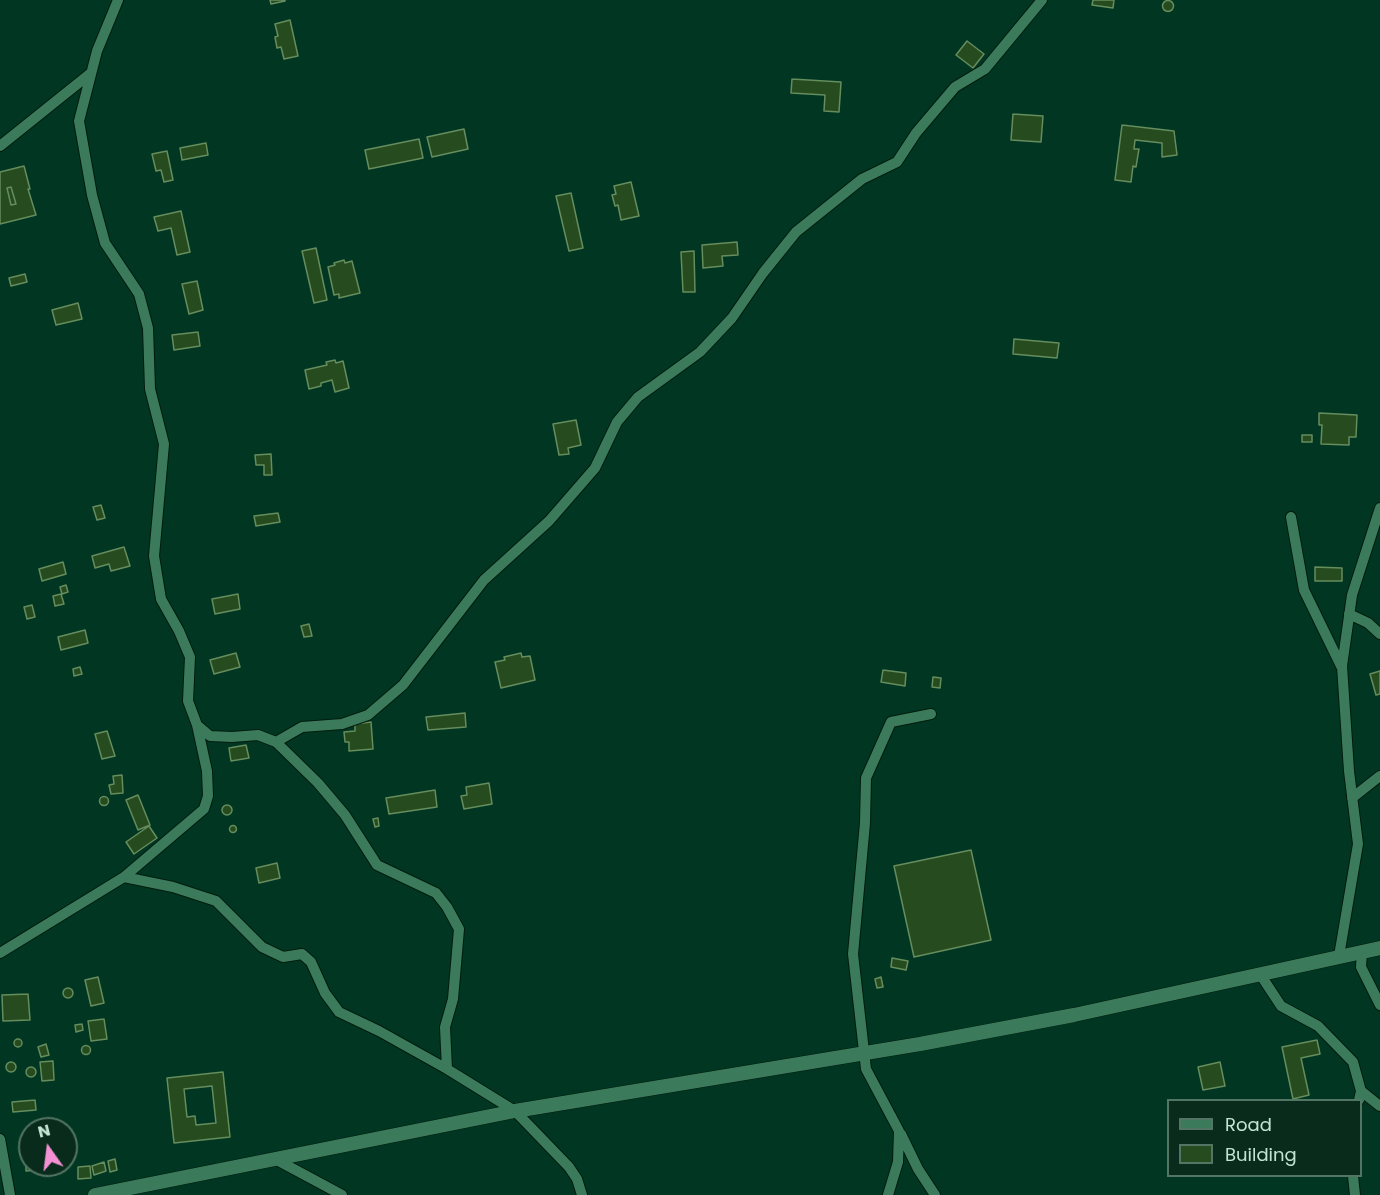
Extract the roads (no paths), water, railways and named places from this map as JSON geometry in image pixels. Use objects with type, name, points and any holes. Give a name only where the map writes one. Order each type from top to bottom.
[{"type":"street","points":[[0,953],[124,877],[204,809],[208,796],[207,771],[197,725],[188,701],[190,657],[161,599],[154,556],[164,444],[150,389],[148,328],[139,294],[105,243],[92,195],[79,121],[97,51],[118,0]]},
{"type":"street","points":[[276,742],[302,727],[342,724],[368,715],[403,685],[484,580],[549,521],[595,468],[617,422],[638,397],[700,352],[732,318],[763,273],[796,232],[862,178],[897,162],[916,133],[955,87],[985,69],[1042,0]]},
{"type":"street","points":[[0,147],[91,74]]},
{"type":"street","points":[[1339,956],[1358,844],[1352,798],[1342,666],[1352,595],[1380,508]]},
{"type":"street","points":[[1291,517],[1304,590],[1342,666]]},
{"type":"street","points":[[1349,614],[1368,623],[1380,634]]},
{"type":"street","points":[[931,714],[891,722],[866,778],[865,823],[853,954],[866,1069],[918,1169],[935,1195]]},
{"type":"street","points":[[197,725],[210,735],[232,737],[258,735],[276,742],[318,783],[345,815],[377,865],[436,892],[447,906],[459,929],[453,999],[445,1027],[447,1069]]},
{"type":"street","points":[[1352,798],[1380,776]]},
{"type":"street","points":[[124,877],[173,887],[216,901],[262,947],[283,957],[302,954],[311,962],[325,993],[339,1012],[379,1031],[447,1069],[515,1111],[569,1167],[578,1179],[582,1195]]},
{"type":"street","points":[[96,1195],[515,1111],[1074,1016],[1380,948]]},
{"type":"street","points":[[1362,952],[1361,967],[1380,1005]]},
{"type":"street","points":[[1260,974],[1281,1006],[1318,1026],[1353,1062],[1360,1096],[1380,1106]]},
{"type":"street","points":[[888,1195],[898,1162],[899,1131]]},
{"type":"street","points":[[0,1139],[10,1195]]},
{"type":"street","points":[[275,1159],[342,1195]]},
{"type":"street","points":[[1353,1177],[1355,1195]]}]
